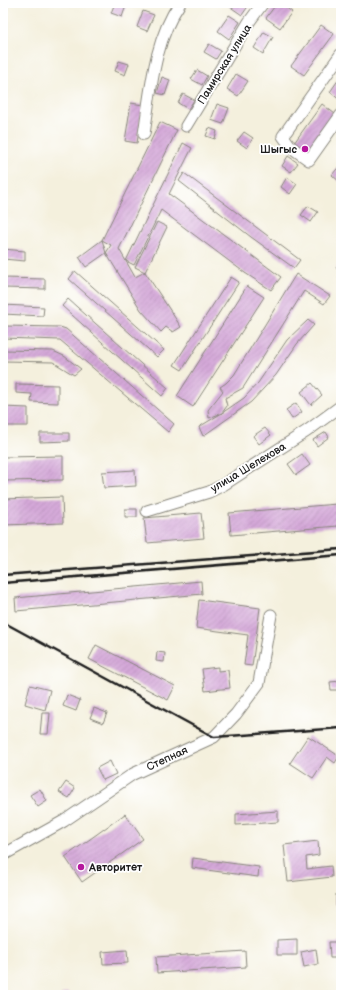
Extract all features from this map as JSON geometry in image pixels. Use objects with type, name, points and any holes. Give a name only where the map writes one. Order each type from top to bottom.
[{"type":"street","points":[[144,134],[160,42],[169,19],[180,3]]},
{"type":"street","name":"Памирская улица","points":[[186,126],[249,22],[263,3]]},
{"type":"street","points":[[341,54],[283,136],[291,147],[309,160],[341,115]]},
{"type":"street","name":"улица Шелехова","points":[[147,511],[209,492],[223,485],[307,431],[341,406]]},
{"type":"street","name":"Степная","points":[[3,855],[64,821],[133,774],[214,737],[236,714],[259,683],[271,615]]},
{"type":"building","points":[[115,3],[127,3],[122,17],[111,13]]},
{"type":"building","points":[[231,3],[246,3],[249,5],[242,15],[229,6]]},
{"type":"building","points":[[277,3],[280,3],[292,12],[280,28],[266,18]]},
{"type":"building","points":[[143,11],[154,15],[147,31],[137,27]]},
{"type":"building","points":[[229,15],[240,22],[229,39],[218,31]]},
{"type":"building","points":[[321,25],[334,34],[304,75],[291,66]]},
{"type":"building","points":[[264,32],[273,37],[263,54],[254,48]]},
{"type":"building","points":[[209,44],[221,51],[216,59],[204,52]]},
{"type":"building","points":[[119,61],[129,64],[125,75],[115,71]]},
{"type":"building","points":[[197,70],[207,76],[202,85],[191,79]]},
{"type":"building","points":[[236,74],[248,81],[238,96],[227,89]]},
{"type":"building","points":[[341,76],[341,101],[330,92]]},
{"type":"building","points":[[162,77],[170,80],[165,95],[157,93]]},
{"type":"building","points":[[183,94],[194,100],[188,109],[178,103]]},
{"type":"building","points":[[131,103],[143,105],[137,143],[125,141]]},
{"type":"building","points":[[217,104],[229,108],[223,124],[211,120]]},
{"type":"building","points":[[322,104],[335,114],[307,153],[294,143]]},
{"type":"building","points":[[160,122],[177,130],[119,249],[135,277],[145,272],[181,327],[173,332],[166,327],[161,332],[141,310],[106,253],[111,245],[102,240]]},
{"type":"building","points":[[209,128],[217,131],[215,139],[206,136]]},
{"type":"building","points":[[244,132],[253,138],[247,148],[237,141]]},
{"type":"building","points":[[183,143],[192,148],[169,194],[281,277],[271,290],[245,273],[161,210],[134,265],[126,261]]},
{"type":"building","points":[[288,156],[298,163],[291,172],[282,166]]},
{"type":"building","points":[[341,164],[341,183],[332,175]]},
{"type":"building","points":[[184,173],[300,260],[294,268],[251,237],[179,181]]},
{"type":"building","points":[[287,177],[297,184],[290,194],[281,187]]},
{"type":"building","points":[[308,206],[318,212],[311,222],[301,215]]},
{"type":"building","points":[[157,222],[167,227],[145,272],[135,267]]},
{"type":"building","points":[[102,240],[106,253],[86,267],[79,257]]},
{"type":"building","points":[[3,249],[25,251],[25,261],[3,259]]},
{"type":"building","points":[[341,260],[341,271],[336,268]]},
{"type":"building","points":[[75,271],[164,350],[157,357],[69,279]]},
{"type":"building","points":[[296,274],[330,296],[324,304],[304,291],[243,388],[225,398],[227,406],[222,413],[209,418],[208,410],[223,391],[220,387],[234,375]]},
{"type":"building","points":[[231,277],[239,282],[182,370],[174,365]]},
{"type":"building","points":[[3,278],[45,279],[45,289],[3,288]]},
{"type":"building","points":[[247,286],[264,297],[193,407],[177,396]]},
{"type":"building","points":[[68,299],[168,388],[162,396],[62,306]]},
{"type":"building","points":[[3,305],[44,307],[43,316],[3,314]]},
{"type":"building","points":[[308,320],[314,325],[297,344],[276,375],[251,402],[203,436],[199,427],[244,398],[258,383],[287,340]]},
{"type":"building","points":[[3,326],[60,327],[66,329],[174,424],[168,432],[60,340],[3,338]]},
{"type":"building","points":[[3,350],[53,351],[64,356],[81,369],[74,375],[53,362],[3,361]]},
{"type":"building","points":[[312,383],[322,395],[311,405],[301,392]]},
{"type":"building","points":[[16,384],[58,385],[58,403],[31,402],[32,394],[16,393]]},
{"type":"building","points":[[296,403],[302,412],[292,419],[286,410]]},
{"type":"building","points":[[3,407],[28,408],[28,426],[3,426]]},
{"type":"building","points":[[265,428],[271,435],[259,444],[253,436]]},
{"type":"building","points":[[326,432],[329,437],[317,446],[313,440]]},
{"type":"building","points":[[40,433],[69,433],[69,441],[40,442]]},
{"type":"building","points":[[302,454],[310,465],[296,475],[288,464]]},
{"type":"building","points":[[63,456],[63,480],[3,481],[3,457]]},
{"type":"building","points":[[135,470],[136,486],[104,488],[102,472]]},
{"type":"building","points":[[62,497],[63,523],[3,525],[3,499]]},
{"type":"building","points":[[337,504],[338,526],[231,535],[229,513]]},
{"type":"building","points":[[125,509],[137,509],[137,517],[125,517]]},
{"type":"building","points":[[201,513],[204,538],[147,543],[144,518]]},
{"type":"building","points":[[201,581],[202,594],[16,611],[15,598]]},
{"type":"building","points":[[199,600],[260,608],[252,666],[244,665],[248,635],[196,628]]},
{"type":"building","points":[[96,645],[175,686],[168,700],[89,659]]},
{"type":"building","points":[[157,652],[165,653],[164,662],[156,661]]},
{"type":"building","points":[[218,667],[218,671],[228,670],[230,688],[205,691],[202,669]]},
{"type":"building","points":[[341,681],[341,690],[331,690],[330,682]]},
{"type":"building","points":[[30,685],[50,690],[45,710],[25,704]]},
{"type":"building","points":[[67,695],[80,700],[76,711],[63,706]]},
{"type":"building","points":[[94,708],[107,713],[103,723],[90,718]]},
{"type":"building","points":[[42,713],[50,713],[48,734],[40,734]]},
{"type":"building","points":[[308,736],[339,756],[335,763],[327,757],[313,778],[290,763]]},
{"type":"building","points":[[110,761],[116,774],[103,780],[97,768]]},
{"type":"building","points":[[66,782],[75,788],[69,798],[59,792]]},
{"type":"building","points":[[40,789],[47,801],[38,807],[30,795]]},
{"type":"building","points":[[278,811],[278,822],[236,825],[236,814]]},
{"type":"building","points":[[125,814],[143,839],[82,882],[65,857]]},
{"type":"building","points":[[318,841],[319,855],[306,857],[307,869],[331,866],[332,877],[288,882],[284,845]]},
{"type":"building","points":[[193,858],[259,867],[258,877],[192,868]]},
{"type":"building","points":[[336,865],[341,865],[341,883],[337,883]]},
{"type":"building","points":[[336,894],[341,894],[341,906],[336,906]]},
{"type":"building","points":[[297,939],[297,955],[277,955],[277,940]]},
{"type":"building","points":[[329,942],[341,942],[341,958],[330,958]]},
{"type":"building","points":[[316,949],[318,964],[304,967],[301,952]]},
{"type":"building","points":[[127,950],[128,963],[103,964],[102,952]]},
{"type":"building","points":[[245,951],[246,967],[157,973],[156,957]]},
{"type":"building","points":[[68,992],[69,995],[60,995]]},
{"type":"railway","points":[[3,575],[341,549]]},
{"type":"railway","points":[[3,583],[341,555]]},
{"type":"railway","points":[[3,622],[214,737],[341,728]]},
{"type":"place","name":"Шыгыс","points":[[305,149]]},
{"type":"place","name":"Авторитет","points":[[81,867]]}]
